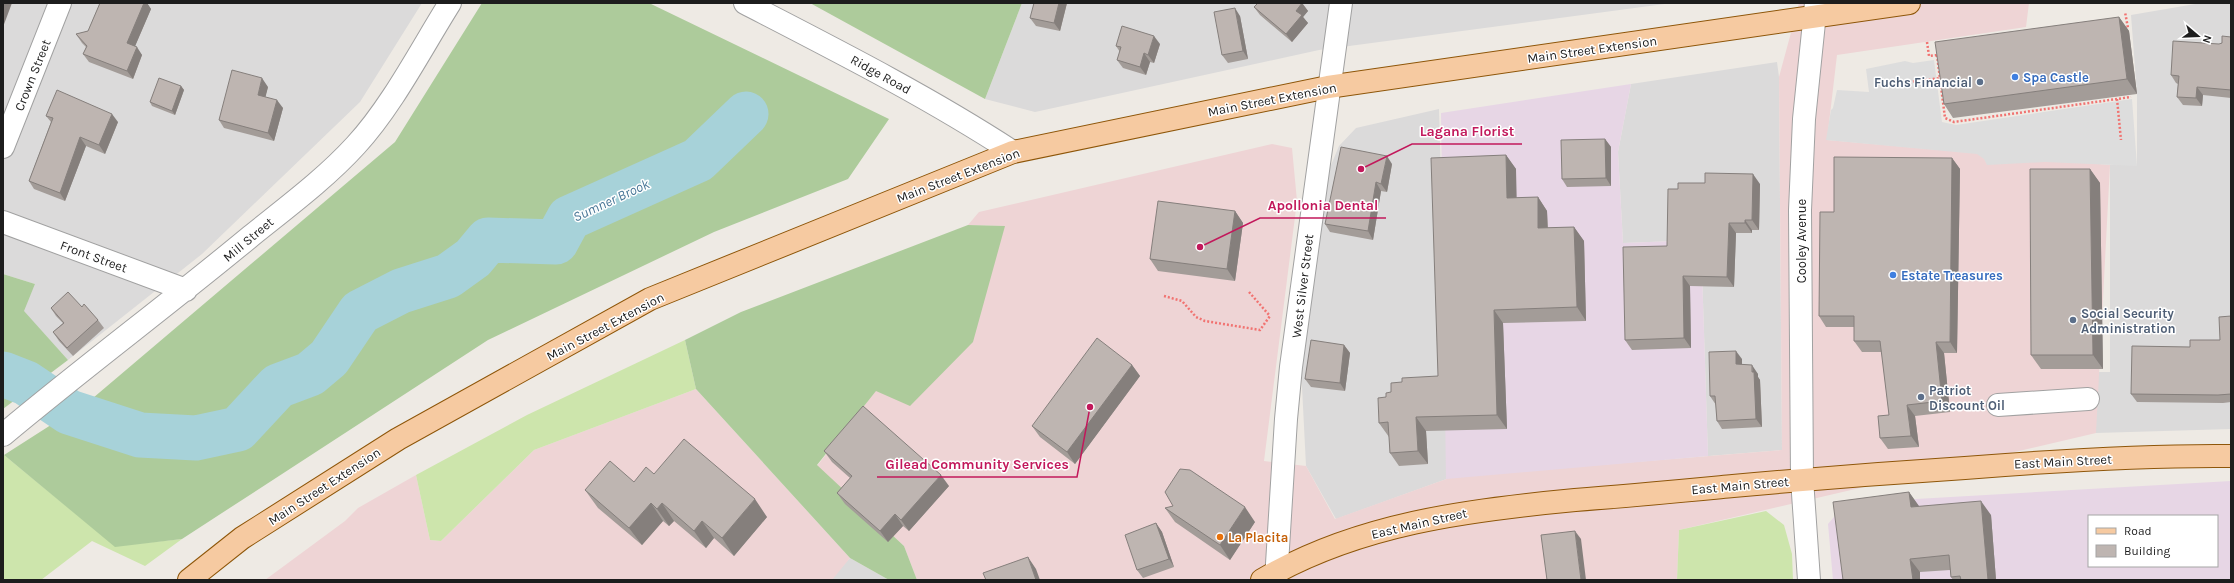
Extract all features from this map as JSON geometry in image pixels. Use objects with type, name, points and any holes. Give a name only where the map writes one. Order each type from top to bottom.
[{"type":"main road","name":"Main Street Extension","points":[[189,580],[242,538],[398,439],[650,299],[1013,152],[1328,87],[1815,10],[1909,3]]},
{"type":"main road","name":"East Main Street","points":[[1272,577],[1327,549],[1374,532],[1469,512],[1802,479],[2084,459],[2172,455],[2231,456]]},
{"type":"street","name":"Crown Street","points":[[3,146],[60,3]]},
{"type":"street","name":"Mill Street","points":[[3,435],[78,372],[186,290],[325,175],[356,144],[383,110],[450,3]]},
{"type":"street","name":"Ridge Road","points":[[745,3],[879,71],[974,126],[1013,152]]},
{"type":"street","name":"West Silver Street","points":[[1272,577],[1286,419],[1328,87],[1341,3]]},
{"type":"street","name":"Cooley Avenue","points":[[1809,580],[1802,479],[1800,210],[1804,119],[1815,10]]},
{"type":"street","name":"Front Street","points":[[3,222],[186,290]]},
{"type":"street","points":[[1998,405],[2088,399]]},
{"type":"path","points":[[2118,29],[2128,28],[2125,12]]},
{"type":"path","points":[[1927,42],[1929,56],[1944,54]]},
{"type":"path","points":[[1937,55],[1945,118],[1954,122],[2131,97]]},
{"type":"path","points":[[1901,83],[1940,78]]},
{"type":"path","points":[[2117,99],[2121,140]]},
{"type":"path","points":[[1249,292],[1270,316],[1275,317]]},
{"type":"path","points":[[1164,296],[1182,301],[1196,317],[1204,321],[1260,330],[1270,316]]},
{"type":"shaded area","points":[[3,3],[422,3],[360,102],[202,254],[68,360],[23,311],[35,284],[3,274]]},
{"type":"shaded area","points":[[1022,3],[1672,3],[1319,50],[1035,112],[985,99]]},
{"type":"shaded area","points":[[1799,3],[2029,3],[2026,27],[1837,55],[1827,140],[2110,165],[2096,433],[1679,530],[1677,580],[917,580],[904,546],[817,466],[1004,226],[968,225],[979,212],[1272,144],[1292,148],[1297,201],[1264,461],[1306,466],[1335,519],[1452,477],[1782,450],[1779,77]]},
{"type":"shaded area","points":[[2201,3],[2231,3],[2231,429],[2096,433],[2095,372],[2110,372],[2110,165],[2137,165],[2137,94],[2131,15]]},
{"type":"shaded area","points":[[1934,60],[1942,122],[1956,125],[2132,99],[2137,166],[2045,162],[1987,165],[1984,159],[1977,154],[1826,140],[1831,110],[1833,108],[1837,90],[1869,92],[1866,69],[1905,61],[1913,63]]},
{"type":"shaded area","points":[[1777,62],[1779,77],[1782,450],[1708,456],[1701,240],[1623,243],[1618,152],[1631,84]]},
{"type":"shaded area","points":[[1631,84],[1618,152],[1623,243],[1701,240],[1708,456],[1446,479],[1441,113]]},
{"type":"shaded area","points":[[1439,109],[1448,430],[1452,477],[1336,519],[1306,466],[1301,367],[1329,170],[1339,146],[1356,128]]},
{"type":"shaded area","points":[[696,389],[850,558],[832,580],[265,580],[345,521],[358,508],[416,475],[430,540],[441,541],[534,450]]},
{"type":"shaded area","points":[[2231,481],[2231,580],[1833,580],[1828,524],[1846,503]]},
{"type":"shaded area","points":[[850,558],[889,580],[829,580]]},
{"type":"green space","points":[[482,3],[649,3],[889,119],[848,179],[714,232],[488,340],[182,539],[115,547],[4,455],[93,398],[395,142]]},
{"type":"green space","points":[[810,3],[1022,3],[985,99]]},
{"type":"green space","points":[[968,225],[1005,226],[973,342],[910,406],[876,391],[817,465],[904,546],[917,580],[889,580],[850,558],[696,389],[685,340],[741,312]]},
{"type":"green space","points":[[3,274],[35,284],[24,311],[68,360],[3,409]]},
{"type":"green space","points":[[685,340],[696,389],[534,450],[441,541],[430,540],[416,475],[527,415]]},
{"type":"green space","points":[[4,455],[115,546],[182,539],[145,566],[92,541],[41,580],[3,580]]},
{"type":"green space","points":[[1766,511],[1784,525],[1792,554],[1793,580],[1677,580],[1679,530]]},
{"type":"building","points":[[100,3],[144,3],[127,43],[137,47],[127,71],[83,54],[87,46],[76,34],[88,31]]},
{"type":"building","points":[[1034,3],[1059,3],[1054,23],[1030,18]]},
{"type":"building","points":[[1258,3],[1302,3],[1296,11],[1302,15],[1286,34],[1254,7]]},
{"type":"building","points":[[1235,8],[1243,51],[1222,55],[1214,12]]},
{"type":"building","points":[[2119,17],[2127,79],[1944,104],[1935,42]]},
{"type":"building","points":[[1122,26],[1154,36],[1148,55],[1144,53],[1140,67],[1117,60],[1121,47],[1116,46]]},
{"type":"building","points":[[2222,36],[2231,37],[2231,90],[2197,87],[2196,98],[2177,97],[2179,76],[2171,75],[2173,41],[2219,44],[2222,43]]},
{"type":"building","points":[[232,70],[262,78],[258,95],[277,100],[268,133],[219,120]]},
{"type":"building","points":[[159,78],[181,86],[172,111],[150,102]]},
{"type":"building","points":[[57,90],[112,114],[99,145],[80,137],[60,193],[29,181],[53,118],[46,116]]},
{"type":"building","points":[[1605,139],[1606,178],[1562,179],[1561,140]]},
{"type":"building","points":[[1341,147],[1387,156],[1381,184],[1376,182],[1368,231],[1325,224]]},
{"type":"building","points":[[1506,155],[1507,198],[1538,197],[1538,228],[1574,227],[1577,307],[1494,310],[1497,415],[1416,417],[1418,451],[1390,453],[1388,422],[1379,423],[1378,398],[1386,397],[1386,393],[1391,392],[1391,383],[1402,382],[1402,378],[1438,376],[1431,158]]},
{"type":"building","name":"Estate Treasures","points":[[1834,157],[1952,158],[1950,342],[1936,342],[1942,401],[1907,405],[1911,436],[1880,438],[1878,416],[1889,415],[1880,341],[1854,341],[1854,316],[1819,316],[1820,212],[1834,212]]},
{"type":"building","points":[[2030,169],[2090,169],[2093,355],[2031,355]]},
{"type":"building","points":[[1705,173],[1753,174],[1752,220],[1745,220],[1745,223],[1729,223],[1727,277],[1683,276],[1684,338],[1625,340],[1623,247],[1667,246],[1668,189],[1678,189],[1678,183],[1705,183]]},
{"type":"building","points":[[1158,201],[1235,211],[1227,269],[1150,259]]},
{"type":"building","points":[[68,292],[82,307],[84,304],[98,320],[67,348],[53,332],[64,323],[51,308]]},
{"type":"building","points":[[2231,316],[2231,394],[2131,394],[2132,346],[2190,347],[2190,340],[2220,340],[2219,317]]},
{"type":"building","points":[[1097,338],[1132,365],[1067,452],[1032,426]]},
{"type":"building","points":[[1311,340],[1344,345],[1340,383],[1305,379]]},
{"type":"building","points":[[1736,351],[1736,364],[1752,365],[1752,372],[1754,372],[1756,419],[1717,421],[1715,396],[1710,396],[1709,352]]},
{"type":"building","points":[[863,406],[941,475],[901,520],[895,514],[880,531],[837,493],[852,476],[824,451]]},
{"type":"building","points":[[684,439],[755,499],[722,538],[702,521],[694,531],[662,503],[657,509],[651,503],[629,528],[585,490],[610,461],[634,482],[646,467],[654,474]]},
{"type":"building","points":[[1180,469],[1190,470],[1245,507],[1220,545],[1165,508],[1173,506],[1165,492]]},
{"type":"building","points":[[1909,492],[1911,507],[1981,501],[1988,580],[1961,580],[1960,576],[1951,577],[1949,555],[1910,559],[1913,580],[1843,580],[1833,502]]},
{"type":"building","points":[[1156,523],[1169,559],[1137,570],[1125,535]]},
{"type":"building","points":[[1575,531],[1581,580],[1547,580],[1541,535]]},
{"type":"building","points":[[1028,557],[1036,580],[986,580],[983,573]]},
{"type":"waterway","name":"Sumner Brook","points":[[3,374],[26,383],[69,412],[140,435],[196,438],[238,429],[278,386],[310,374],[329,358],[360,312],[401,291],[448,276],[473,258],[488,240],[556,242],[569,218],[698,160],[746,114]]},
{"type":"place","name":"Spa Castle","points":[[2015,77]]},
{"type":"place","name":"Fuchs Financial","points":[[1980,82]]},
{"type":"place","name":"Lagana Florist","points":[[1361,169]]},
{"type":"place","name":"Apollonia Dental","points":[[1200,247]]},
{"type":"place","name":"Estate Treasures","points":[[1893,275]]},
{"type":"place","name":"Social Security Administration","points":[[2073,320]]},
{"type":"place","name":"Patriot Discount Oil","points":[[1921,397]]},
{"type":"place","name":"Gilead Community Services","points":[[1090,407]]},
{"type":"place","name":"La Placita","points":[[1220,537]]}]
